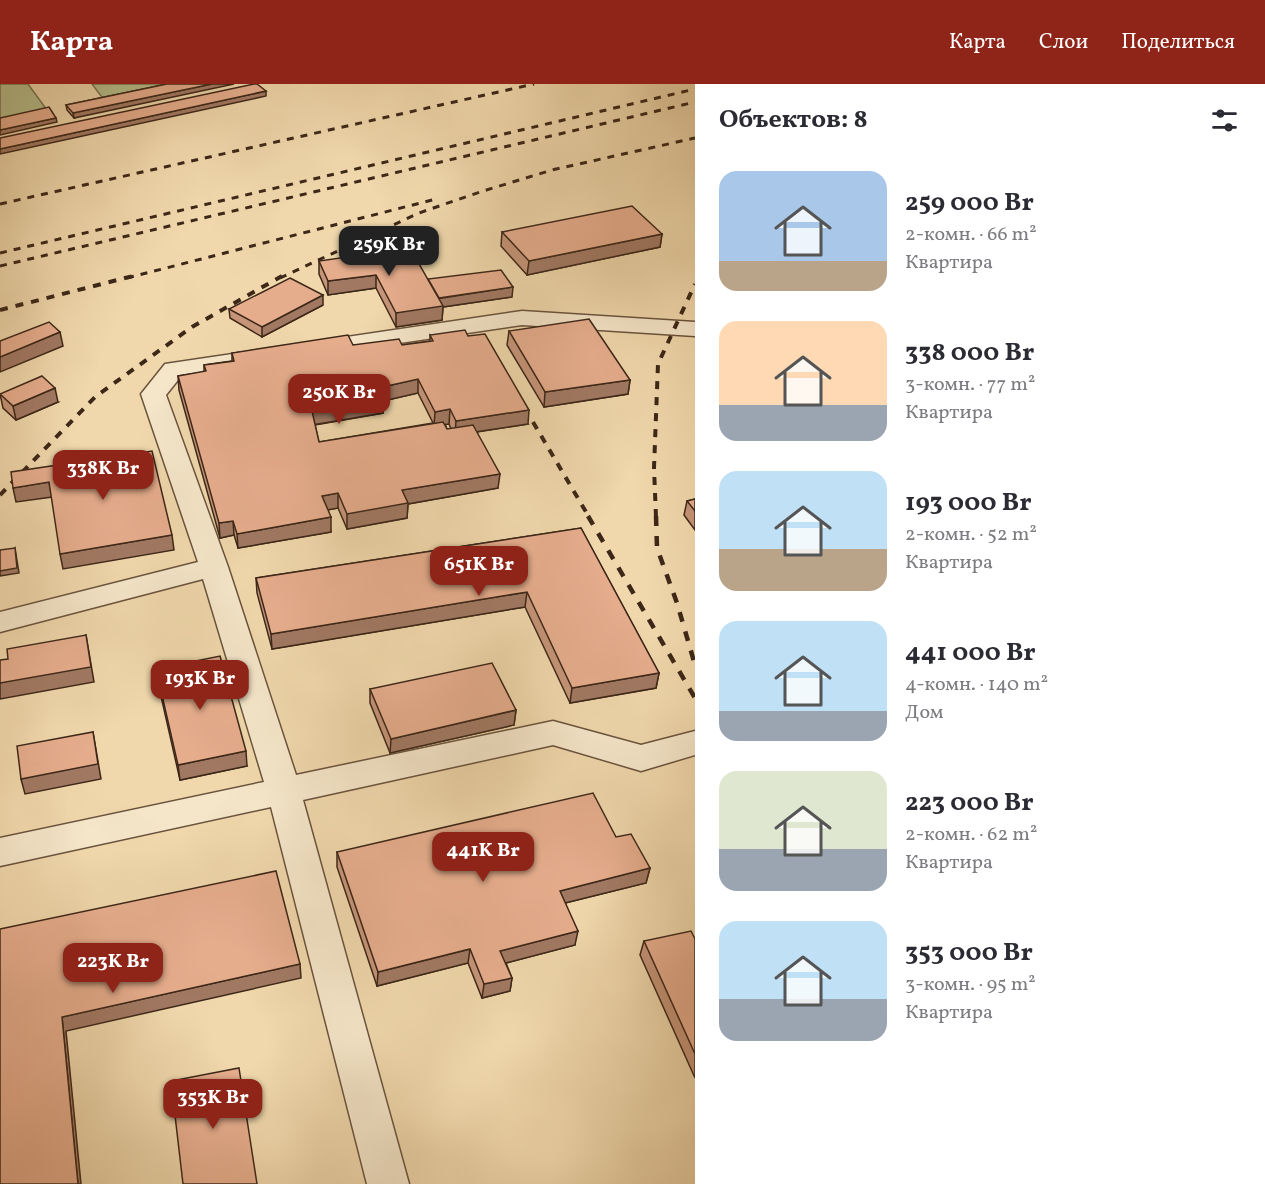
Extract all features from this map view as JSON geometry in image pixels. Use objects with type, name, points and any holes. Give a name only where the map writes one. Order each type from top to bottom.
[{"type":"lane","points":[[388,1184],[284,791],[214,567],[153,394],[174,369],[522,318],[695,329]]},
{"type":"lane","points":[[0,622],[214,567]]},
{"type":"lane","points":[[0,852],[554,733],[641,758],[695,743]]},
{"type":"green space","points":[[0,84],[28,84],[47,110],[0,120]]},
{"type":"green space","points":[[92,84],[181,84],[104,100]]},
{"type":"building","points":[[167,84],[212,84],[73,113],[66,105]]},
{"type":"building","points":[[254,84],[266,91],[0,149],[0,138]]},
{"type":"building","points":[[49,107],[56,118],[0,130],[0,118]]},
{"type":"building","points":[[632,206],[662,234],[529,261],[502,232]]},
{"type":"building","points":[[410,248],[443,306],[396,313],[376,275],[328,281],[319,261]]},
{"type":"building","points":[[501,270],[513,287],[439,298],[428,279]]},
{"type":"building","points":[[290,278],[323,295],[262,327],[229,309]]},
{"type":"building","points":[[589,319],[630,380],[545,392],[509,331]]},
{"type":"building","points":[[49,322],[60,332],[0,357],[0,341]]},
{"type":"building","points":[[465,330],[468,336],[485,334],[529,410],[456,421],[450,409],[435,412],[418,379],[378,388],[383,399],[312,411],[319,442],[443,422],[447,429],[473,425],[500,474],[402,490],[408,503],[347,514],[338,493],[322,496],[331,517],[237,534],[233,521],[219,523],[178,376],[206,371],[204,365],[234,361],[232,353],[348,335],[353,345],[399,339],[402,345],[433,341],[430,335]]},
{"type":"building","points":[[42,376],[55,388],[13,406],[0,394]]},
{"type":"building","points":[[152,451],[172,535],[60,554],[49,482],[13,488],[11,472]]},
{"type":"building","points":[[695,499],[695,511],[687,501]]},
{"type":"building","points":[[581,528],[659,673],[572,688],[527,592],[271,634],[256,578]]},
{"type":"building","points":[[15,548],[17,568],[0,571],[0,550]]},
{"type":"building","points":[[86,635],[91,667],[0,683],[0,660],[8,659],[7,649]]},
{"type":"building","points":[[220,656],[246,751],[178,765],[156,669]]},
{"type":"building","points":[[492,663],[516,710],[391,739],[370,689]]},
{"type":"building","points":[[93,732],[98,764],[21,779],[17,746]]},
{"type":"building","points":[[593,793],[616,837],[631,834],[650,868],[560,891],[578,931],[500,951],[512,978],[484,984],[470,949],[378,972],[337,852]]},
{"type":"building","points":[[276,871],[300,964],[62,1017],[78,1184],[0,1184],[0,929]]},
{"type":"building","points":[[691,931],[695,939],[695,1054],[644,941]]},
{"type":"building","points":[[239,1068],[257,1184],[183,1184],[171,1081]]},
{"type":"railway","points":[[0,204],[534,84]]},
{"type":"railway","points":[[0,253],[695,89]]},
{"type":"railway","points":[[0,266],[695,102]]},
{"type":"railway","points":[[280,278],[419,213],[480,192],[552,170],[695,138]]},
{"type":"railway","points":[[127,278],[436,199]]},
{"type":"railway","points":[[0,310],[133,276]]},
{"type":"railway","points":[[0,495],[95,397],[192,327],[282,276]]},
{"type":"railway","points":[[656,517],[654,468],[658,364],[695,284]]},
{"type":"railway","points":[[533,422],[589,517]]},
{"type":"railway","points":[[588,516],[695,698]]},
{"type":"railway","points":[[656,516],[657,548],[677,603],[695,665]]}]
